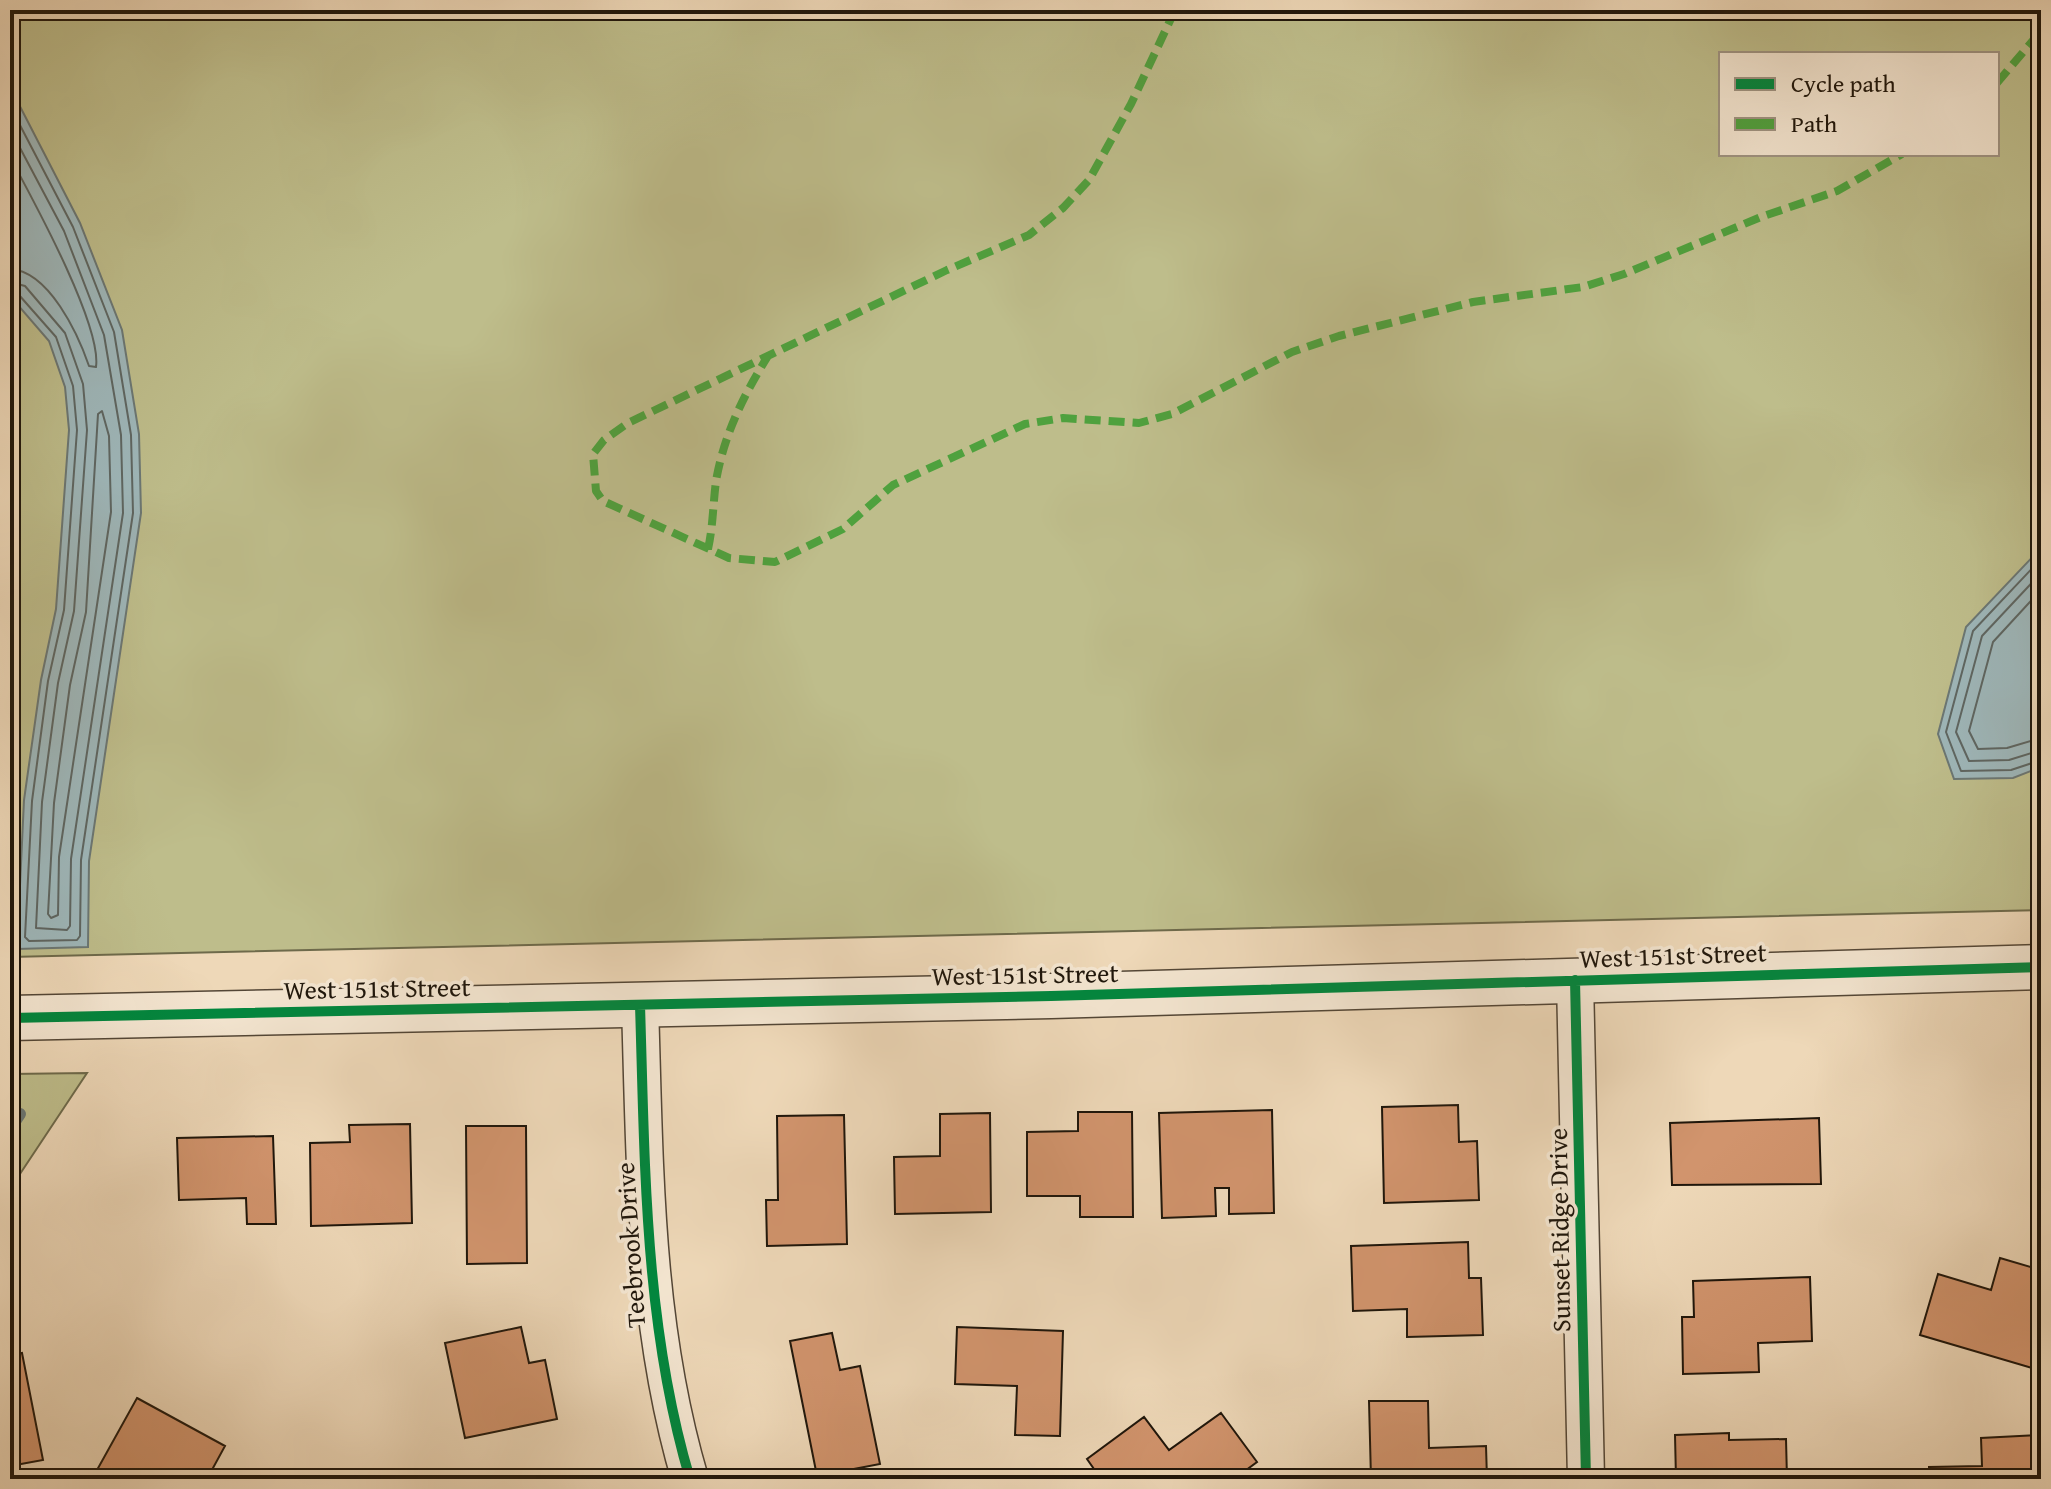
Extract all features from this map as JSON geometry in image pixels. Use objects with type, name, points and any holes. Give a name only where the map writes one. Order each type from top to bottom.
[{"type":"street","name":"West 151st Street","points":[[10,1018],[640,1005],[2041,967]]},
{"type":"street","name":"Sunset Ridge Drive","points":[[1575,980],[1586,1479]]},
{"type":"street","name":"Teebrook Drive","points":[[640,1005],[653,1292],[666,1384],[690,1479]]},
{"type":"shaded area","points":[[10,10],[2041,10],[2041,910],[10,957]]},
{"type":"shaded area","points":[[87,1073],[10,1189],[10,1074]]},
{"type":"water","points":[[10,87],[80,223],[122,330],[139,434],[141,513],[89,861],[88,947],[17,949],[24,800],[41,680],[56,609],[69,430],[65,387],[49,341],[10,296]]},
{"type":"water","points":[[2041,548],[2041,767],[2013,778],[1954,779],[1938,734],[1966,627]]},
{"type":"building","points":[[1458,1105],[1459,1142],[1477,1141],[1479,1200],[1384,1203],[1382,1107]]},
{"type":"building","points":[[1272,1110],[1274,1213],[1229,1214],[1229,1188],[1215,1188],[1216,1216],[1162,1218],[1159,1113]]},
{"type":"building","points":[[1078,1112],[1132,1112],[1133,1217],[1080,1217],[1080,1196],[1027,1196],[1027,1132],[1078,1131]]},
{"type":"building","points":[[990,1113],[991,1212],[895,1214],[894,1157],[940,1156],[940,1114]]},
{"type":"building","points":[[844,1115],[847,1244],[767,1246],[766,1200],[778,1200],[777,1116]]},
{"type":"building","points":[[1819,1118],[1821,1184],[1672,1185],[1670,1123]]},
{"type":"building","points":[[410,1124],[412,1223],[311,1226],[310,1143],[350,1142],[349,1125]]},
{"type":"building","points":[[466,1126],[526,1126],[527,1263],[467,1264]]},
{"type":"building","points":[[273,1136],[276,1224],[247,1224],[246,1198],[179,1200],[177,1138]]},
{"type":"building","points":[[1468,1242],[1469,1278],[1481,1278],[1483,1335],[1407,1337],[1407,1309],[1353,1311],[1351,1246]]},
{"type":"building","points":[[2000,1258],[2041,1270],[2041,1337],[2032,1368],[1920,1335],[1938,1274],[1991,1290]]},
{"type":"building","points":[[1810,1277],[1812,1341],[1758,1343],[1759,1372],[1683,1374],[1682,1317],[1694,1317],[1693,1281]]},
{"type":"building","points":[[521,1327],[529,1363],[545,1360],[557,1419],[465,1438],[445,1343]]},
{"type":"building","points":[[957,1327],[1063,1331],[1060,1436],[1015,1435],[1017,1386],[955,1384]]},
{"type":"building","points":[[832,1333],[840,1370],[860,1366],[880,1464],[817,1476],[790,1341]]},
{"type":"building","points":[[22,1353],[43,1460],[10,1466],[10,1355]]},
{"type":"building","points":[[137,1398],[225,1446],[207,1479],[158,1479],[148,1473],[145,1479],[92,1479]]},
{"type":"building","points":[[1369,1401],[1428,1401],[1429,1448],[1486,1446],[1487,1479],[1371,1479]]},
{"type":"building","points":[[1221,1413],[1257,1462],[1234,1479],[1101,1479],[1087,1459],[1144,1417],[1169,1450]]},
{"type":"building","points":[[1729,1433],[1729,1440],[1786,1439],[1787,1479],[1676,1479],[1675,1435]]},
{"type":"building","points":[[2041,1435],[2041,1479],[1929,1479],[1929,1467],[1982,1466],[1981,1438]]},
{"type":"building","points":[[533,1471],[536,1479],[510,1479]]},
{"type":"waterway","points":[[10,1129],[20,1114]]},
{"type":"marked path","points":[[1175,10],[1131,104],[1089,180],[1063,208],[1029,235],[947,270],[628,423],[604,440],[593,454],[596,491],[603,501],[729,558],[775,562],[843,529],[893,485],[1025,424],[1063,418],[1139,423],[1172,414],[1292,352],[1339,336],[1473,302],[1583,287],[1624,274],[1761,217],[1837,191],[1898,156]]},
{"type":"marked path","points":[[1999,81],[2041,31]]},
{"type":"marked path","points":[[708,549],[716,481],[724,448],[750,386],[768,356]]},
{"type":"cycle path","points":[[10,1018],[1051,996],[2041,967]]},
{"type":"cycle path","points":[[1575,980],[1586,1479]]},
{"type":"cycle path","points":[[640,1005],[646,1184],[655,1303],[663,1362],[690,1479]]}]
